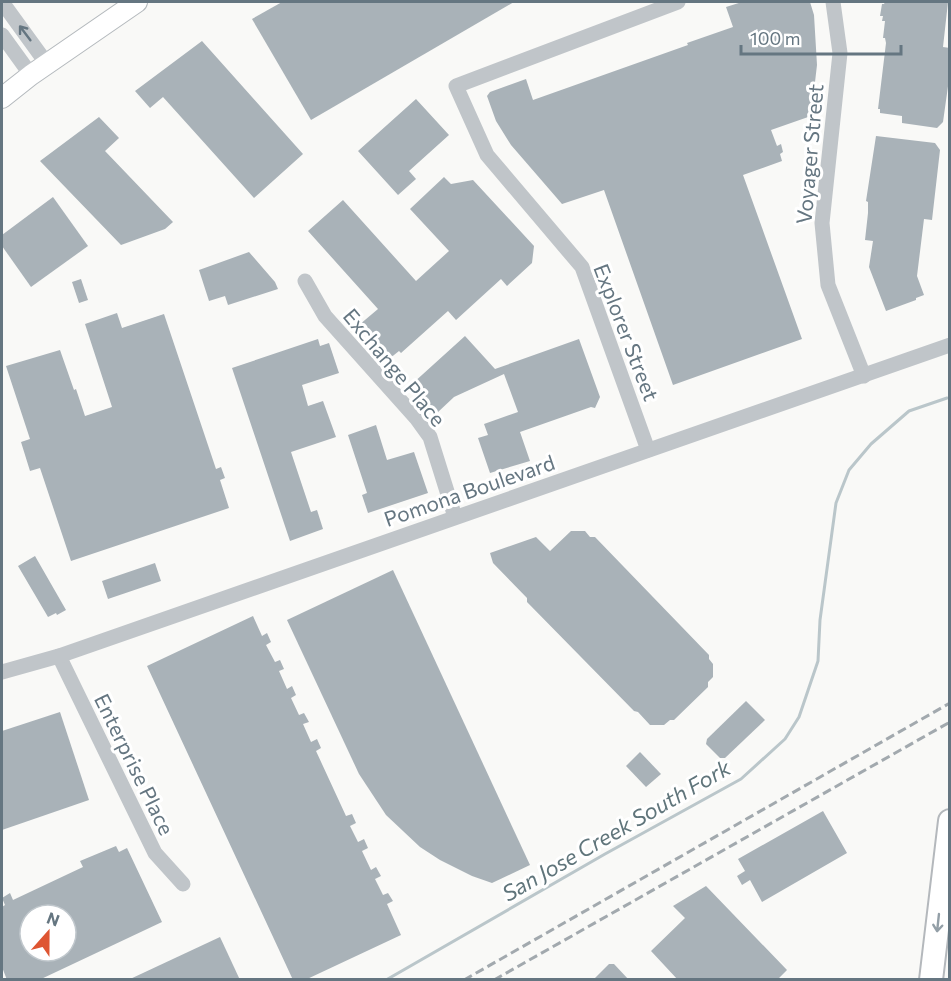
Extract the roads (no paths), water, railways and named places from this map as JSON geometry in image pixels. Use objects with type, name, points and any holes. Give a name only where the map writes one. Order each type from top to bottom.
[{"type":"highway","points":[[931,980],[950,821]]},
{"type":"main road","points":[[2,98],[136,2]]},
{"type":"street","points":[[2,2],[39,70]]},
{"type":"street","name":"Explorer Street","points":[[648,450],[582,267],[487,155],[456,86],[678,2]]},
{"type":"street","name":"Voyager Street","points":[[833,2],[840,53],[822,223],[828,285],[864,376]]},
{"type":"street","points":[[2,35],[39,70]]},
{"type":"street","name":"Exchange Place","points":[[305,281],[325,316],[417,419],[430,437],[455,518]]},
{"type":"street","name":"Pomona Boulevard","points":[[2,672],[59,656],[950,345]]},
{"type":"street","name":"Enterprise Place","points":[[59,656],[155,853],[183,884]]},
{"type":"waterway","name":"San Jose Creek South Fork","points":[[386,980],[741,779],[785,739],[799,717],[818,661],[820,620],[836,503],[849,470],[871,444],[909,411],[947,398]]},
{"type":"railway","points":[[464,980],[950,703]]},
{"type":"railway","points":[[494,980],[950,722]]}]
